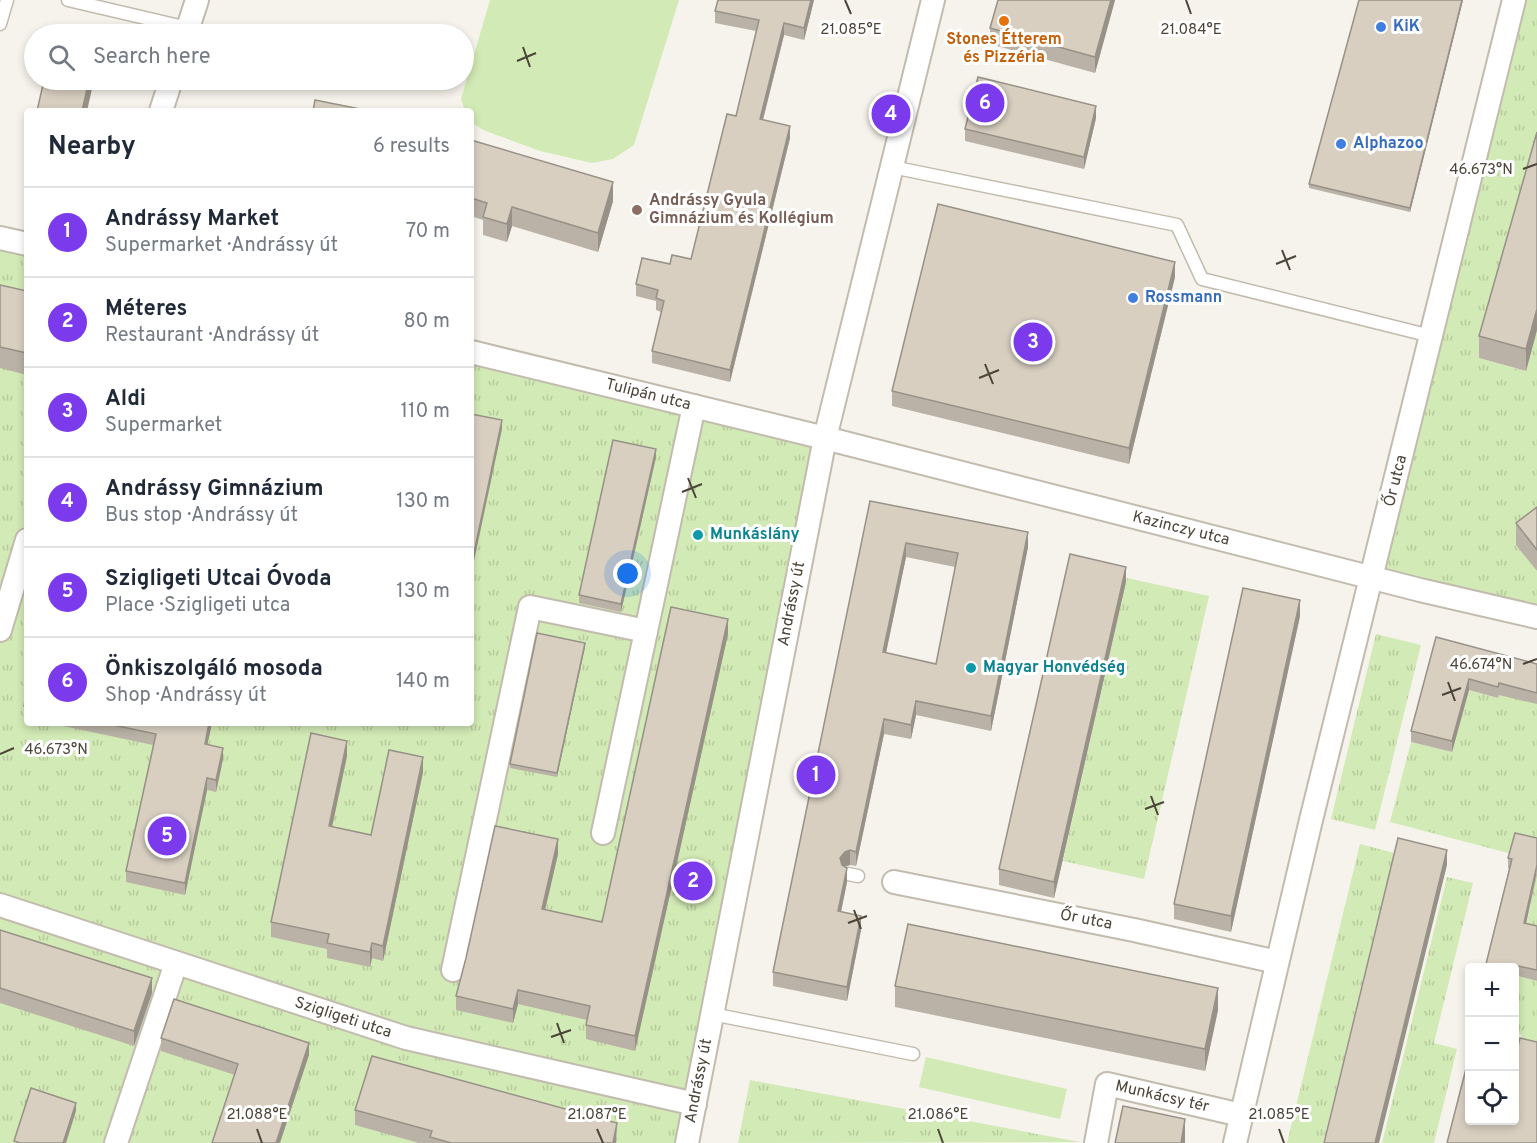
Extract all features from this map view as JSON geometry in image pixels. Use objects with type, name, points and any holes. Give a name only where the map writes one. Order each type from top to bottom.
[{"type":"street","points":[[189,24],[197,0]]},
{"type":"street","name":"Andrássy út","points":[[687,1143],[825,438],[933,0]]},
{"type":"street","name":"Őr utca","points":[[1235,1143],[1277,962],[1514,0]]},
{"type":"street","points":[[162,108],[168,90]]},
{"type":"street","points":[[0,238],[24,243]]},
{"type":"street","name":"Tulipán utca","points":[[474,353],[825,438]]},
{"type":"street","points":[[603,833],[694,406]]},
{"type":"street","name":"Kazinczy utca","points":[[825,438],[1537,617]]},
{"type":"street","points":[[0,630],[24,550]]},
{"type":"street","points":[[453,970],[530,607],[646,631]]},
{"type":"street","name":"Őr utca","points":[[894,882],[1134,930],[1277,962]]},
{"type":"street","name":"Szigligeti utca","points":[[0,905],[406,1038],[695,1104]]},
{"type":"street","points":[[116,1143],[176,963]]},
{"type":"street","name":"Munkácsy tér","points":[[1096,1143],[1107,1084],[1240,1115]]},
{"type":"lane","points":[[0,24],[7,0]]},
{"type":"lane","points":[[68,0],[160,24]]},
{"type":"lane","points":[[891,166],[1177,225],[1202,279],[1431,336]]},
{"type":"lane","points":[[711,1014],[913,1054]]},
{"type":"green space","points":[[490,0],[679,0],[634,145],[613,159],[592,163],[540,151],[483,130],[474,124],[474,108],[464,108],[461,99],[464,90],[474,90],[474,55]]},
{"type":"green space","points":[[1517,0],[1537,0],[1537,155],[1479,358],[1525,371],[1537,330],[1537,529],[1517,545],[1537,571],[1537,613],[1375,575]]},
{"type":"green space","points":[[0,242],[24,247],[24,726],[474,726],[474,357],[820,441],[678,1143],[0,1143]]},
{"type":"green space","points":[[1127,578],[1209,596],[1144,879],[1063,861]]},
{"type":"green space","points":[[1376,634],[1421,645],[1375,830],[1331,819]]},
{"type":"green space","points":[[1506,667],[1537,700],[1537,848],[1512,854],[1390,822],[1411,742],[1452,752],[1469,690],[1498,698]]},
{"type":"green space","points":[[1360,844],[1394,853],[1323,1143],[1287,1143]]},
{"type":"green space","points":[[1512,869],[1537,875],[1537,971],[1535,980],[1537,981],[1537,1046],[1520,1042],[1522,1035],[1519,1034],[1519,963],[1517,963],[1531,904],[1505,897]]},
{"type":"green space","points":[[1447,877],[1473,883],[1434,1043],[1457,1049],[1434,1143],[1382,1143]]},
{"type":"green space","points":[[926,1057],[1067,1089],[1060,1119],[919,1087]]},
{"type":"green space","points":[[750,1080],[1080,1142],[738,1143]]},
{"type":"building","points":[[718,0],[811,0],[804,28],[784,23],[760,119],[790,126],[730,370],[652,351],[664,301],[656,298],[658,290],[636,284],[642,258],[670,264],[672,255],[691,259],[727,114],[736,116],[759,20],[715,11]]},
{"type":"building","points":[[998,0],[1111,0],[1095,57],[990,28]]},
{"type":"building","points":[[1359,0],[1462,0],[1410,208],[1309,184]]},
{"type":"building","points":[[978,77],[1096,106],[1084,157],[965,129]]},
{"type":"building","points":[[42,90],[87,90],[83,108],[38,108]]},
{"type":"building","points":[[315,100],[355,108],[314,108]]},
{"type":"building","points":[[1537,132],[1537,309],[1526,349],[1479,336]]},
{"type":"building","points":[[474,141],[613,182],[598,233],[512,207],[507,224],[483,217],[487,203],[474,199]]},
{"type":"building","points":[[938,204],[1175,262],[1129,448],[892,391]]},
{"type":"building","points":[[0,285],[24,290],[24,352],[0,347]]},
{"type":"building","points":[[474,415],[502,420],[474,553]]},
{"type":"building","points":[[613,440],[656,449],[621,604],[579,595]]},
{"type":"building","points":[[870,501],[1028,532],[991,716],[916,701],[911,725],[884,719],[856,852],[850,850],[840,858],[842,865],[847,868],[838,911],[861,916],[847,987],[773,972]],"holes":[[[906,543],[958,553],[936,664],[883,652]]]},
{"type":"building","points":[[1537,507],[1537,550],[1516,523]]},
{"type":"building","points":[[1070,554],[1126,567],[1054,882],[999,869]]},
{"type":"building","points":[[1243,588],[1300,600],[1231,916],[1174,904]]},
{"type":"building","points":[[671,607],[728,619],[635,1036],[586,1025],[590,1006],[518,990],[513,1009],[456,996],[495,826],[558,839],[542,909],[602,922]]},
{"type":"building","points":[[537,633],[585,643],[557,773],[510,764]]},
{"type":"building","points":[[1436,637],[1537,664],[1537,693],[1499,683],[1498,687],[1469,679],[1452,741],[1411,731]]},
{"type":"building","points":[[118,726],[208,726],[205,744],[223,748],[216,780],[207,778],[185,883],[126,871],[156,734]]},
{"type":"building","points":[[311,733],[347,741],[329,826],[371,835],[389,750],[423,757],[383,946],[372,943],[370,952],[327,943],[329,934],[271,922]]},
{"type":"building","points":[[1515,833],[1537,838],[1537,865],[1524,923],[1537,926],[1537,970],[1519,966],[1519,963],[1486,963],[1512,859],[1508,858]]},
{"type":"building","points":[[1398,838],[1447,850],[1375,1143],[1324,1143]]},
{"type":"building","points":[[908,924],[1218,988],[1205,1049],[895,986]]},
{"type":"building","points":[[0,930],[152,978],[134,1031],[0,988]]},
{"type":"building","points":[[174,999],[309,1043],[276,1143],[212,1143],[238,1064],[161,1038]]},
{"type":"building","points":[[1520,1038],[1537,1042],[1537,1143],[1447,1143],[1465,1073],[1465,1125],[1519,1125]]},
{"type":"building","points":[[372,1056],[617,1123],[613,1143],[451,1143],[430,1137],[432,1131],[355,1110]]},
{"type":"building","points":[[31,1088],[76,1103],[63,1143],[14,1141]]},
{"type":"building","points":[[1123,1106],[1185,1119],[1181,1143],[1115,1143]]},
{"type":"place","name":"Stones Étterem és Pizzéria","points":[[1004,21]]},
{"type":"place","name":"KiK","points":[[1381,27]]},
{"type":"place","name":"Önkiszolgáló mosoda","points":[[985,103]]},
{"type":"place","name":"Andrássy Gimnázium","points":[[891,114]]},
{"type":"place","name":"Alphazoo","points":[[1341,144]]},
{"type":"place","name":"Andrássy Gyula Gimnázium és Kollégium","points":[[637,210]]},
{"type":"place","name":"Rossmann","points":[[1133,298]]},
{"type":"place","name":"Aldi","points":[[1033,342]]},
{"type":"place","name":"Munkáslány","points":[[698,535]]},
{"type":"place","name":"Magyar Honvédség","points":[[971,668]]},
{"type":"place","name":"Andrássy Market","points":[[816,775]]},
{"type":"place","name":"Szigligeti Utcai Óvoda","points":[[167,836]]},
{"type":"place","name":"Méteres","points":[[693,881]]}]
